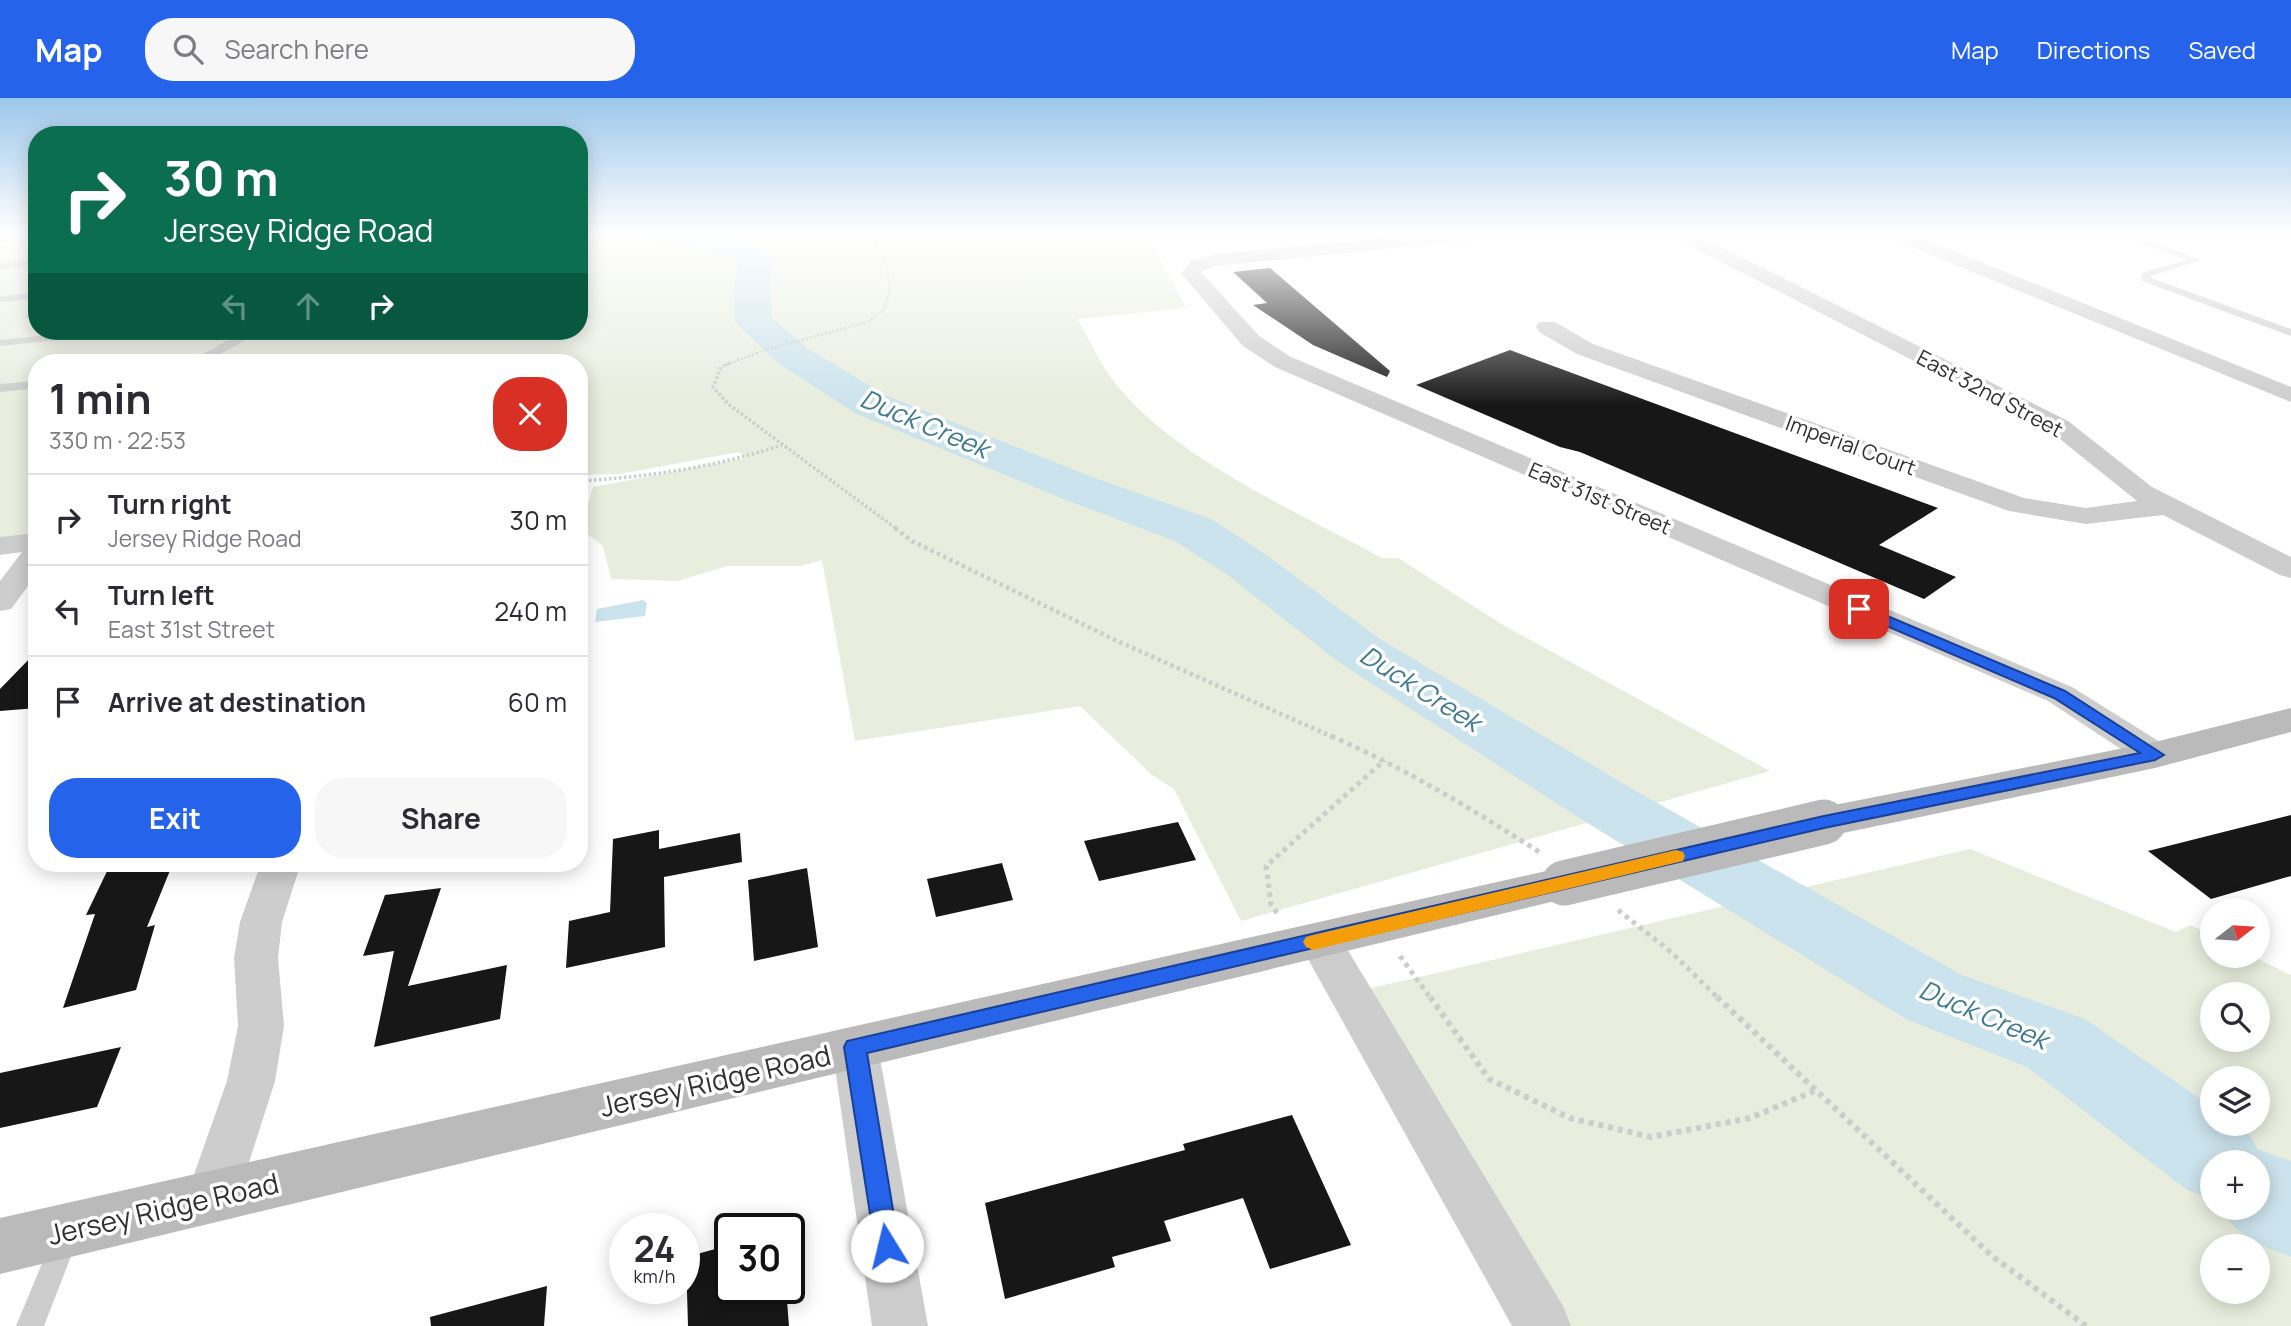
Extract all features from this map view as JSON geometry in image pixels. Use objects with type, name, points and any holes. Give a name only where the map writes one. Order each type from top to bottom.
[{"type":"street","name":"East 31st Street","points":[[1206,290],[1251,341],[1283,362],[2060,694],[2155,755]]},
{"type":"street","name":"East 32nd Street","points":[[1792,290],[2059,425],[2141,493],[2291,569]]},
{"type":"street","points":[[2034,290],[2291,395]]},
{"type":"street","name":"Imperial Court","points":[[1547,327],[1585,349],[2018,505],[2086,516],[2167,506]]},
{"type":"street","points":[[0,546],[28,543]]},
{"type":"street","points":[[0,602],[28,566]]},
{"type":"street","name":"Jersey Ridge Road","points":[[0,1246],[1824,822],[2155,755],[2291,720]]},
{"type":"street","points":[[212,1197],[251,1081],[261,1026],[256,958],[261,922],[278,872]]},
{"type":"street","points":[[1309,943],[1543,1326]]},
{"type":"street","points":[[855,1047],[900,1326]]},
{"type":"lane","points":[[2173,290],[2291,332]]},
{"type":"lane","points":[[0,299],[28,297]]},
{"type":"lane","points":[[0,343],[28,340]]},
{"type":"lane","points":[[211,354],[235,340]]},
{"type":"lane","points":[[0,388],[28,385]]},
{"type":"lane","points":[[30,1326],[68,1231]]},
{"type":"path","points":[[890,290],[884,309],[868,323],[762,351],[721,367],[713,387],[728,404],[912,541],[1115,640],[1385,760],[1449,794],[1671,952],[1814,1091],[1992,1256],[2086,1326]]},
{"type":"path","points":[[588,480],[647,474],[752,455],[782,445]]},
{"type":"path","points":[[1309,943],[1271,904],[1266,866],[1385,760]]},
{"type":"path","points":[[1378,927],[1489,1079],[1570,1118],[1651,1137],[1750,1118],[1814,1091]]},
{"type":"shaded area","points":[[0,290],[28,290],[28,340],[588,340],[588,290],[1177,290],[1186,308],[1077,319],[1109,375],[1134,404],[1164,431],[1198,456],[1273,501],[1382,558],[1398,558],[1503,625],[1770,771],[1241,921],[1174,789],[1152,775],[1080,706],[855,741],[822,560],[801,566],[727,566],[678,581],[611,579],[603,546],[588,534],[588,504],[593,487],[747,458],[739,452],[620,474],[588,475],[588,354],[28,354],[28,537],[0,541]]},
{"type":"shaded area","points":[[1970,849],[2176,932],[2190,925],[2200,930],[2200,968],[2270,968],[2270,965],[2291,975],[2291,1326],[1524,1326],[1363,990]]},
{"type":"water","points":[[643,600],[647,603],[645,616],[595,622],[597,609]]},
{"type":"building","points":[[1253,290],[1296,290],[1390,371],[1387,377],[1313,345],[1253,305],[1267,303]]},
{"type":"building","points":[[1510,350],[1938,508],[1879,545],[1956,577],[1924,599],[1416,385]]},
{"type":"building","points":[[28,660],[28,709],[0,711],[0,689]]},
{"type":"building","points":[[2291,815],[2291,876],[2214,898],[2210,898],[2148,851]]},
{"type":"building","points":[[1178,822],[1196,860],[1099,881],[1084,841]]},
{"type":"building","points":[[659,830],[659,849],[740,833],[742,862],[664,877],[665,947],[566,968],[569,921],[610,912],[613,839]]},
{"type":"building","points":[[1002,863],[1013,900],[936,917],[927,879]]},
{"type":"building","points":[[807,868],[818,947],[754,961],[748,880]]},
{"type":"building","points":[[107,872],[169,872],[147,927],[155,925],[136,990],[63,1008],[95,914],[86,915]]},
{"type":"building","points":[[441,888],[408,986],[507,965],[500,1019],[374,1047],[394,951],[363,956],[385,895]]},
{"type":"building","points":[[121,1047],[97,1107],[0,1128],[0,1073]]},
{"type":"building","points":[[1292,1115],[1351,1245],[1270,1269],[1243,1198],[1164,1221],[1171,1241],[1112,1257],[1115,1267],[1005,1299],[985,1203],[1185,1150],[1183,1144]]},
{"type":"building","points":[[714,1249],[714,1304],[787,1304],[789,1326],[688,1326],[687,1304],[700,1304],[700,1253]]},
{"type":"building","points":[[547,1286],[544,1326],[431,1326],[430,1317]]},
{"type":"waterway","name":"Duck Creek","points":[[752,290],[754,322],[793,356],[872,405],[1078,488],[1193,530],[1247,565],[1360,651],[1605,803],[1934,997],[2056,1043],[2203,1150]]},
{"type":"waterway","name":"Duck Creek","points":[[2270,1199],[2291,1214]]},
{"type":"slow traffic","points":[[1313,942],[1676,856]]},
{"type":"route","points":[[887,1246],[855,1047],[1824,822],[2155,755],[2060,694],[1859,609]]}]
